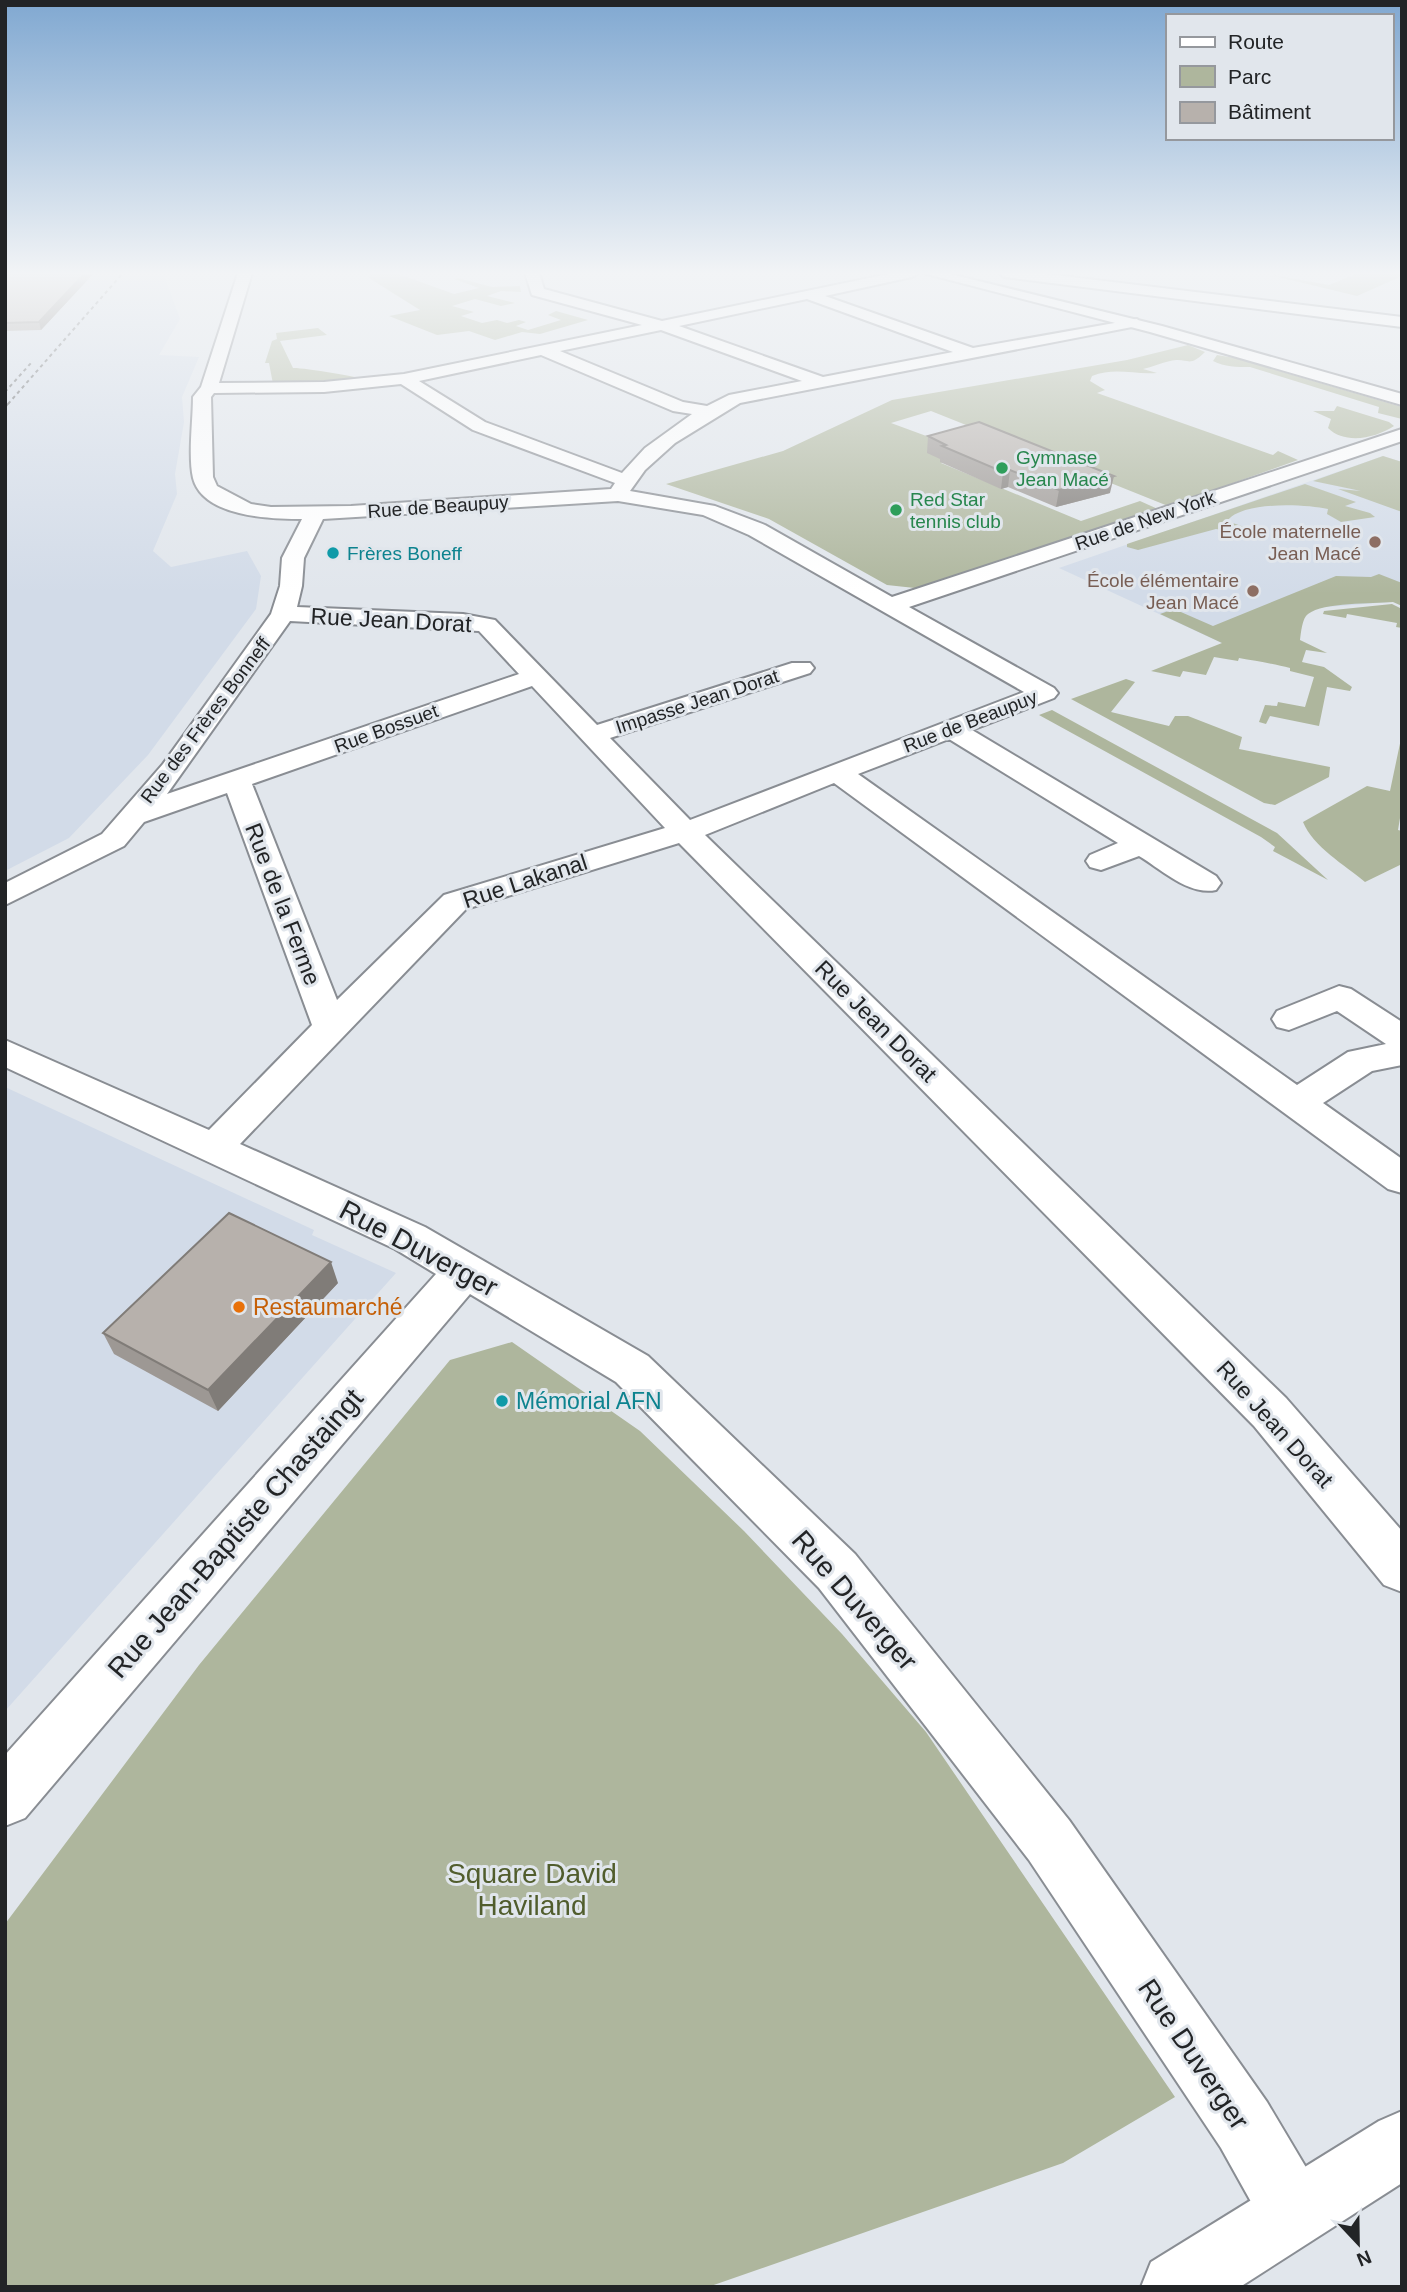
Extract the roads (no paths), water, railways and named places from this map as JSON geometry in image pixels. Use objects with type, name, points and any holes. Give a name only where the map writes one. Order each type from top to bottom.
[{"type":"street","points":[[211,380],[202,397],[203,477],[209,490],[271,534],[292,512]]},
{"type":"street","points":[[209,388],[324,387],[394,380]]},
{"type":"street","points":[[406,380],[479,426],[621,488],[706,411],[734,399],[825,380]]},
{"type":"street","points":[[614,380],[679,407],[706,411]]},
{"type":"street","points":[[1333,380],[1402,400]]},
{"type":"street","points":[[209,388],[220,399],[222,409]]},
{"type":"street","name":"Rue de New York","points":[[888,606],[1402,435]]},
{"type":"street","name":"Rue de Beaupuy","points":[[232,481],[237,489],[292,512],[315,513],[621,488],[708,510],[757,530],[1045,693],[837,772]]},
{"type":"street","name":"Rue des Frères Bonneff","points":[[5,896],[113,840],[173,770],[283,614],[291,586],[271,534],[315,513]]},
{"type":"street","name":"Rue Jean Dorat","points":[[283,614],[463,621],[487,625],[685,832],[1270,1412],[1402,1568]]},
{"type":"street","name":"Impasse Jean Dorat","points":[[593,734],[801,668]]},
{"type":"street","name":"Rue Bossuet","points":[[133,816],[537,676]]},
{"type":"street","points":[[951,729],[1205,883]]},
{"type":"street","name":"Rue Bossuet","points":[[173,770],[200,778],[237,782]]},
{"type":"street","points":[[837,772],[1294,1104],[1402,1178]]},
{"type":"street","name":"Rue Lakanal","points":[[216,1147],[330,1027],[455,902],[685,832],[837,772]]},
{"type":"street","name":"Rue de la Ferme","points":[[237,782],[330,1027]]},
{"type":"street","points":[[1024,808],[1056,793]]},
{"type":"street","points":[[1101,861],[1140,844]]},
{"type":"street","points":[[1289,1018],[1350,990],[1402,1038]]},
{"type":"street","name":"Rue Duverger","points":[[5,1052],[410,1238],[632,1369],[837,1570],[1049,1840],[1244,2125],[1293,2210]]},
{"type":"street","points":[[1294,1104],[1361,1061],[1402,1053]]},
{"type":"street","name":"Rue Jean-Baptiste Chastaingt","points":[[5,1798],[466,1269]]},
{"type":"street","points":[[1176,2287],[1220,2261],[1293,2210],[1402,2144]]},
{"type":"railway","points":[[5,392],[16,380]]},
{"type":"railway","points":[[8,404],[29,380]]},
{"type":"railway","points":[[5,407],[9,402]]},
{"type":"place","name":"Gymnase Jean Macé","points":[[1002,468]]},
{"type":"place","name":"Red Star tennis club","points":[[896,510]]},
{"type":"place","name":"École maternelle Jean Macé","points":[[1375,542]]},
{"type":"place","name":"Frères Boneff","points":[[333,553]]},
{"type":"place","name":"École élémentaire Jean Macé","points":[[1253,591]]},
{"type":"place","name":"Restaumarché","points":[[239,1307]]},
{"type":"place","name":"Mémorial AFN","points":[[502,1401]]},
{"type":"park label","name":"Square David Haviland","points":[[532,1889]]}]
